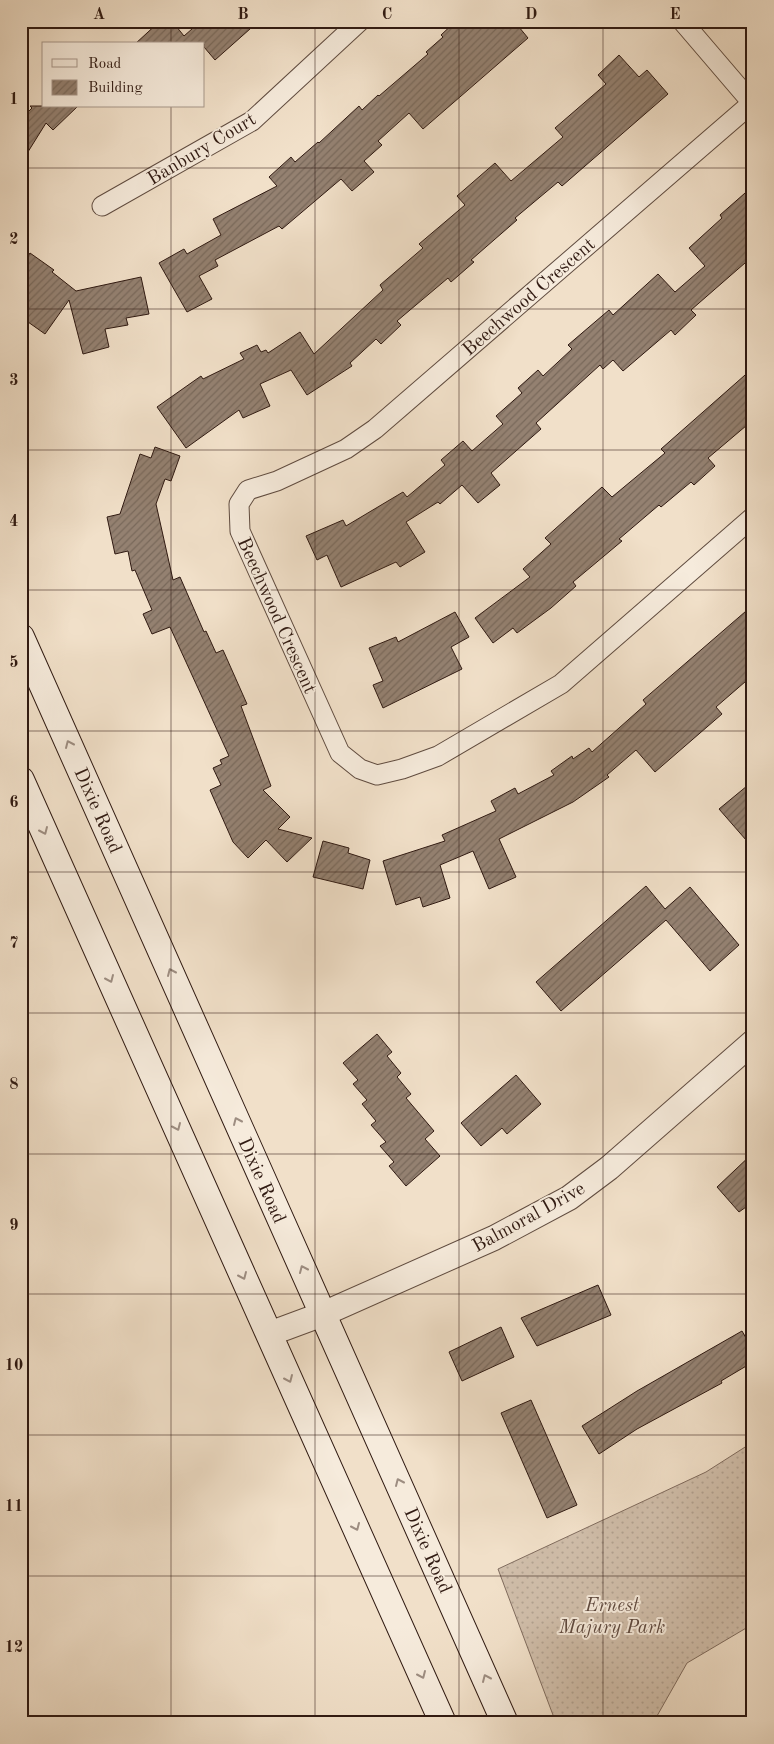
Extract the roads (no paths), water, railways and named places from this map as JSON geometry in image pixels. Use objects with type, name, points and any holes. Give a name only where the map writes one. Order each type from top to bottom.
[{"type":"main road","name":"Dixie Road","points":[[21,637],[505,1723]]},
{"type":"main road","points":[[21,780],[443,1723]]},
{"type":"street","name":"Banbury Court","points":[[102,206],[252,121],[360,21]]},
{"type":"street","points":[[682,21],[752,104]]},
{"type":"street","name":"Beechwood Crescent","points":[[752,104],[375,429],[346,450],[278,481],[248,490],[239,504],[240,531],[340,753],[360,769],[377,775],[402,769],[438,756],[561,684],[753,517]]},
{"type":"street","name":"Balmoral Drive","points":[[270,1334],[323,1314],[494,1238],[569,1198],[609,1168],[753,1042]]},
{"type":"park label","name":"Ernest Majury Park","points":[[612,1615]]}]
